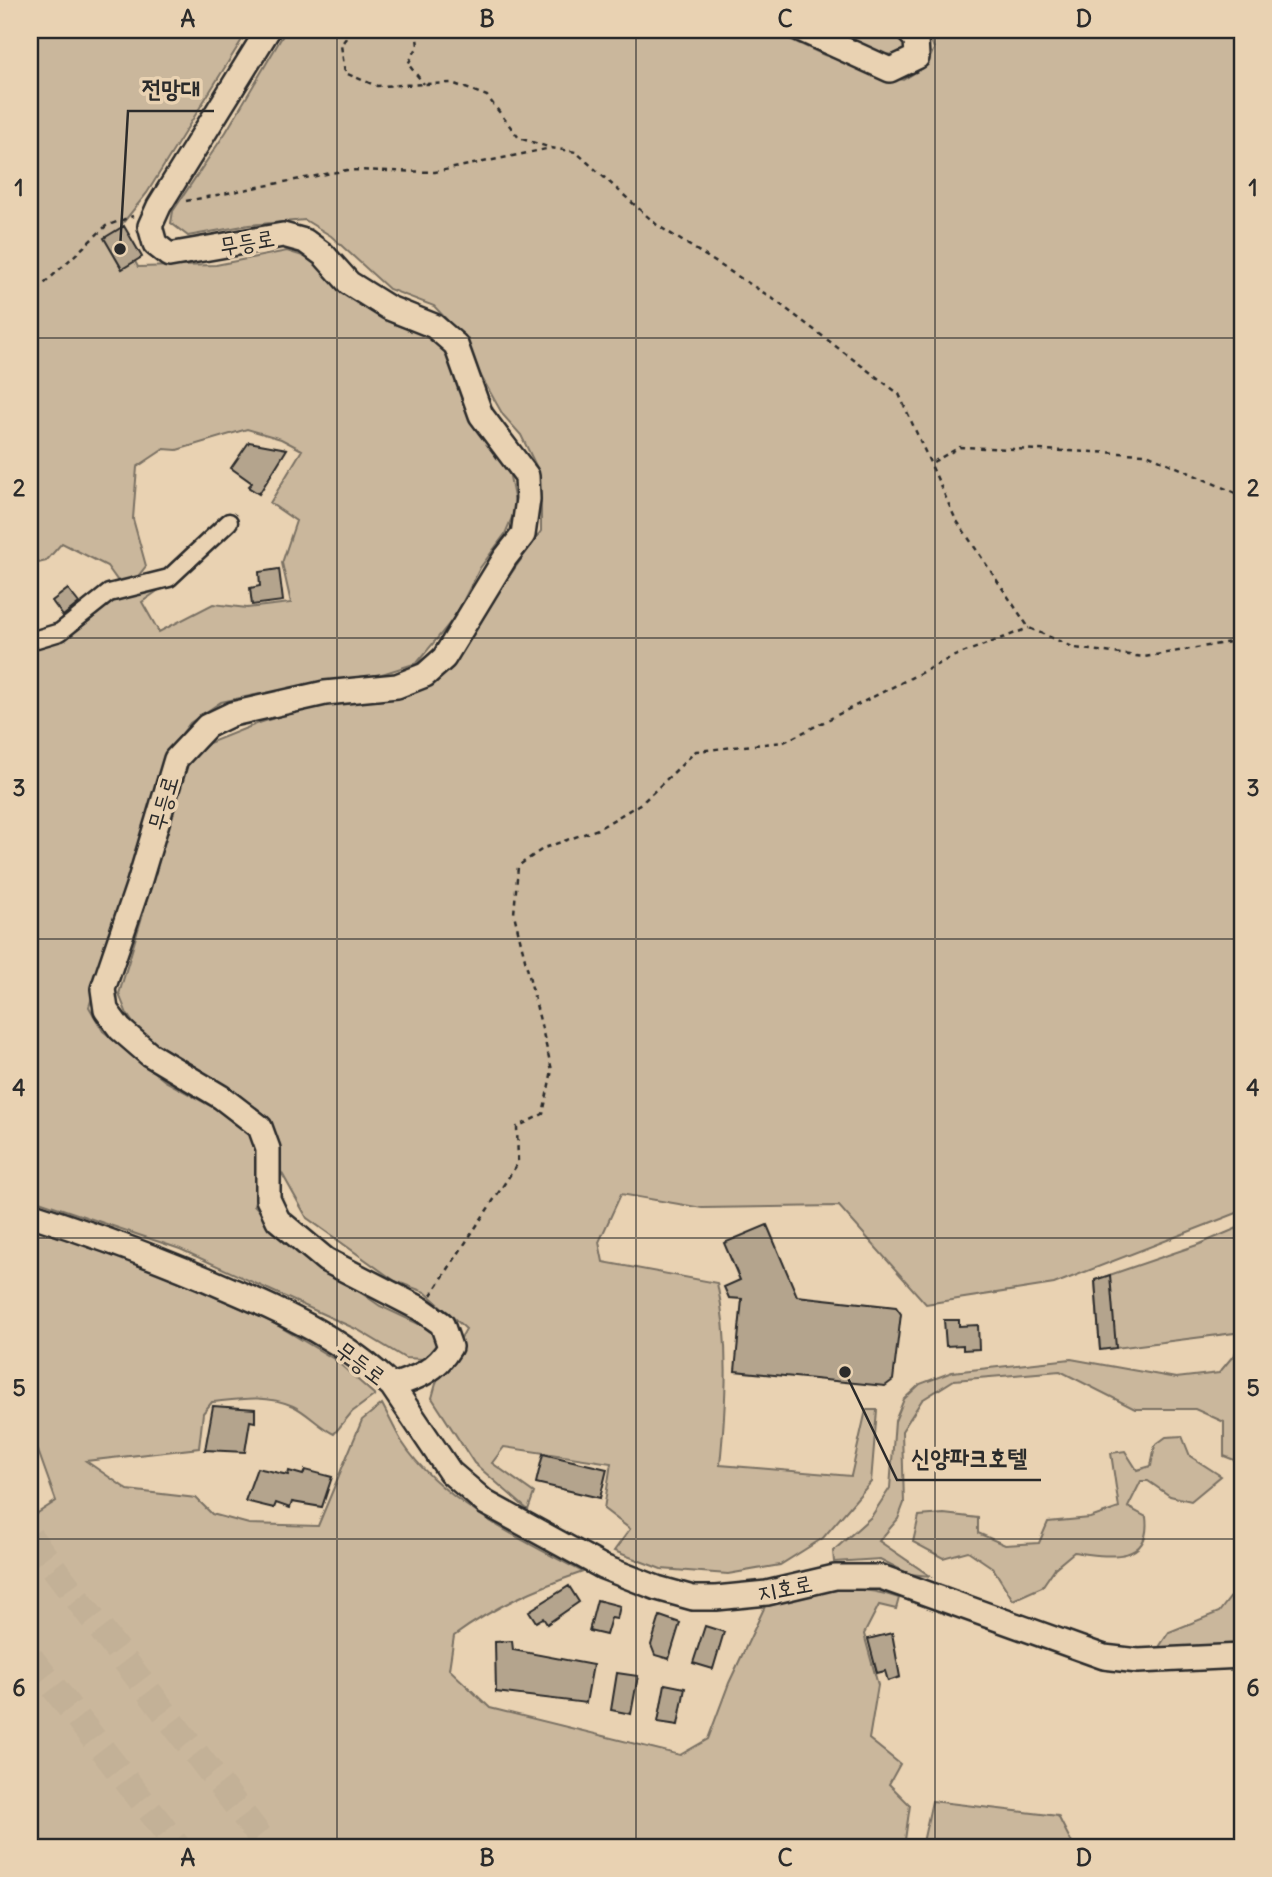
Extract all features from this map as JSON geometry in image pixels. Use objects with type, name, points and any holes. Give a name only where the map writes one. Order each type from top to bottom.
[{"type":"main road","name":"무등로","points":[[30,1214],[122,1243],[296,1319],[371,1366],[392,1386],[420,1377],[442,1361],[450,1347],[442,1324],[421,1309],[326,1260],[278,1220],[268,1199],[268,1149],[260,1127],[221,1097],[149,1054],[120,1029],[106,1010],[103,989],[139,883],[176,759],[207,726],[232,714],[325,693],[397,686],[425,675],[444,658],[505,558],[523,536],[528,499],[527,476],[481,415],[456,345],[434,326],[389,308],[349,283],[324,255],[305,241],[283,235],[169,255],[155,244],[149,226],[159,206],[268,30]]},
{"type":"main road","points":[[802,30],[890,69],[917,57],[916,39],[907,30]]},
{"type":"main road","name":"지호로","points":[[392,1386],[450,1472],[486,1503],[603,1567],[657,1588],[693,1598],[716,1598],[766,1593],[835,1577],[881,1577],[1104,1657],[1138,1661],[1242,1656]]},
{"type":"street","points":[[30,641],[60,632],[109,593],[169,578],[229,522]]},
{"type":"path","points":[[352,30],[341,45],[345,73],[377,86],[452,83],[487,96],[519,138],[576,152],[657,225],[772,298],[899,394],[955,518],[1029,628],[1075,648],[1144,657],[1242,640]]},
{"type":"path","points":[[416,30],[418,46],[408,64],[424,84]]},
{"type":"path","points":[[30,297],[106,226],[159,206],[346,170],[435,172],[551,148]]},
{"type":"path","points":[[932,463],[960,447],[1147,454],[1242,496]]},
{"type":"path","points":[[421,1309],[518,1163],[517,1127],[543,1114],[552,1070],[514,914],[518,866],[544,848],[598,829],[643,802],[696,751],[784,742],[952,657],[1029,628]]},
{"type":"shaded area","points":[[30,30],[248,30],[147,193],[122,224],[123,239],[138,267],[216,265],[287,251],[309,258],[355,300],[394,324],[429,336],[443,347],[470,412],[508,466],[516,508],[505,534],[480,568],[455,617],[417,663],[382,674],[310,689],[260,694],[221,702],[190,723],[164,758],[154,804],[89,1007],[103,1031],[165,1081],[229,1116],[261,1144],[260,1181],[254,1205],[292,1245],[380,1306],[440,1334],[434,1350],[423,1359],[405,1358],[358,1330],[180,1249],[30,1198],[30,646],[127,593],[159,584],[160,589],[142,602],[159,632],[213,604],[247,608],[291,603],[282,563],[296,521],[270,503],[302,450],[281,439],[247,429],[177,450],[164,449],[137,467],[133,519],[146,566],[135,580],[120,584],[107,566],[62,543],[46,561],[30,565]]},
{"type":"shaded area","points":[[286,30],[770,30],[824,55],[903,80],[926,66],[934,49],[928,30],[1242,30],[1242,1211],[1054,1284],[926,1304],[839,1206],[702,1208],[621,1194],[599,1242],[603,1262],[717,1283],[724,1328],[726,1374],[720,1465],[851,1476],[866,1410],[877,1410],[871,1482],[823,1538],[780,1565],[728,1574],[661,1569],[614,1551],[630,1529],[604,1509],[611,1463],[504,1447],[492,1463],[534,1493],[528,1510],[474,1463],[432,1398],[437,1380],[466,1329],[425,1292],[395,1281],[307,1218],[279,1168],[259,1114],[239,1097],[185,1066],[142,1036],[127,1014],[119,994],[188,762],[209,743],[259,723],[314,705],[408,696],[439,676],[541,531],[539,472],[521,435],[503,415],[452,325],[434,306],[389,289],[331,236],[305,220],[249,225],[188,236],[171,223],[173,211],[226,132]]},
{"type":"shaded area","points":[[822,30],[901,30],[909,49],[903,55],[879,54]]},
{"type":"shaded area","points":[[30,1222],[81,1238],[270,1321],[334,1359],[375,1395],[352,1412],[334,1434],[283,1402],[253,1398],[212,1402],[203,1413],[199,1448],[86,1461],[128,1490],[196,1498],[212,1514],[249,1524],[318,1526],[362,1420],[382,1404],[402,1442],[438,1483],[484,1518],[583,1572],[516,1599],[454,1636],[449,1669],[490,1708],[680,1755],[708,1739],[729,1683],[766,1604],[832,1590],[864,1590],[899,1598],[896,1609],[879,1605],[864,1634],[878,1685],[869,1739],[900,1764],[889,1784],[910,1805],[904,1847],[30,1847],[30,1518],[56,1501],[37,1448],[30,1444]]},
{"type":"shaded area","points":[[1242,1226],[1242,1332],[1100,1350],[1095,1280],[1200,1244]]},
{"type":"shaded area","points":[[1242,1345],[1242,1463],[1224,1456],[1224,1422],[1195,1409],[1135,1409],[1060,1371],[954,1380],[922,1400],[902,1431],[904,1503],[898,1519],[879,1541],[930,1576],[909,1574],[880,1559],[834,1562],[833,1551],[871,1517],[890,1488],[895,1421],[904,1399],[920,1384],[952,1372],[1071,1359],[1176,1378],[1219,1373]]},
{"type":"shaded area","points":[[1182,1436],[1190,1456],[1221,1476],[1191,1501],[1170,1496],[1148,1481],[1141,1481],[1128,1507],[1146,1517],[1146,1533],[1142,1544],[1134,1551],[1112,1556],[1074,1552],[1055,1568],[1042,1587],[1013,1600],[993,1568],[968,1551],[943,1558],[913,1542],[919,1516],[944,1514],[978,1518],[978,1533],[1005,1545],[1039,1543],[1048,1522],[1090,1518],[1119,1508],[1111,1453],[1125,1451],[1137,1470],[1151,1466],[1155,1445],[1166,1437]]},
{"type":"shaded area","points":[[1242,1582],[1242,1644],[1157,1650],[1169,1632],[1219,1612]]},
{"type":"shaded area","points":[[932,1801],[1058,1816],[1074,1847],[922,1847]]},
{"type":"building","points":[[124,226],[142,257],[122,269],[104,238]]},
{"type":"building","points":[[249,442],[287,449],[259,494],[248,487],[252,483],[231,468]]},
{"type":"building","points":[[279,569],[283,601],[252,605],[250,588],[260,586],[259,572]]},
{"type":"building","points":[[68,589],[79,603],[63,616],[52,601]]},
{"type":"building","points":[[767,1225],[797,1296],[896,1307],[901,1314],[893,1380],[885,1386],[735,1371],[742,1299],[729,1298],[724,1287],[740,1280],[724,1243]]},
{"type":"building","points":[[1110,1275],[1116,1348],[1100,1350],[1095,1280]]},
{"type":"building","points":[[944,1320],[959,1320],[959,1326],[978,1325],[979,1349],[963,1350],[963,1345],[946,1346]]},
{"type":"building","points":[[213,1406],[255,1409],[255,1422],[250,1421],[245,1452],[205,1450]]},
{"type":"building","points":[[543,1454],[607,1469],[600,1498],[536,1483]]},
{"type":"building","points":[[257,1468],[288,1475],[289,1471],[303,1475],[305,1470],[332,1477],[322,1507],[292,1502],[290,1508],[276,1503],[274,1508],[245,1501]]},
{"type":"building","points":[[569,1586],[579,1602],[547,1624],[543,1618],[536,1622],[529,1611]]},
{"type":"building","points":[[597,1600],[620,1606],[617,1619],[611,1618],[606,1635],[589,1631]]},
{"type":"building","points":[[660,1616],[680,1623],[669,1659],[655,1655],[651,1645]]},
{"type":"building","points":[[705,1626],[724,1632],[713,1669],[693,1663]]},
{"type":"building","points":[[892,1633],[900,1677],[888,1681],[885,1671],[877,1673],[868,1639]]},
{"type":"building","points":[[512,1641],[513,1650],[593,1665],[586,1703],[496,1692],[495,1642]]},
{"type":"building","points":[[617,1673],[638,1676],[631,1714],[611,1710]]},
{"type":"building","points":[[665,1684],[685,1688],[678,1725],[658,1722]]},
{"type":"tunnel","points":[[30,1537],[268,1847]]},
{"type":"tunnel","points":[[30,1657],[178,1847]]},
{"type":"place","name":"전망대","points":[[120,249]]},
{"type":"place","name":"신양파크호텔","points":[[845,1372]]}]
